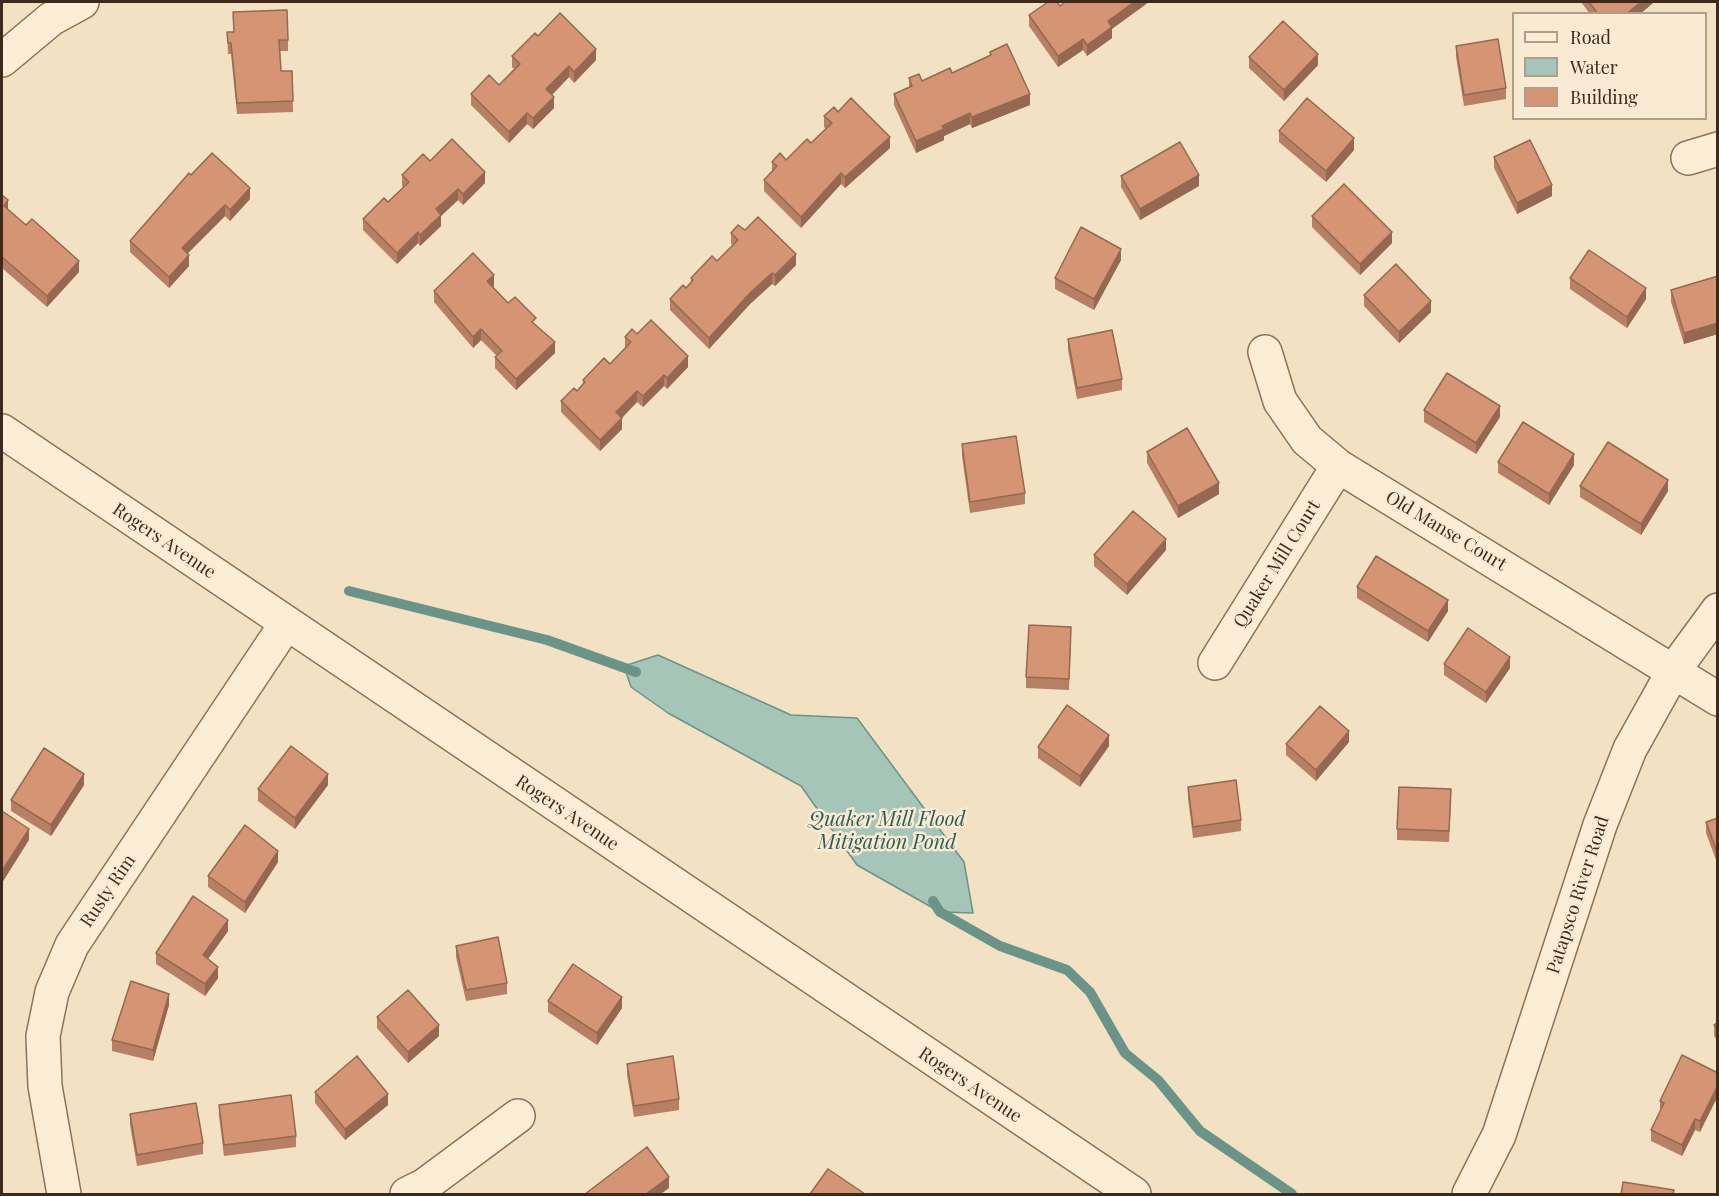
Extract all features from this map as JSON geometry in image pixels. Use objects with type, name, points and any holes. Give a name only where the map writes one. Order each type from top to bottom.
[{"type":"street","points":[[2,60],[51,19],[82,2]]},
{"type":"street","name":"Old Manse Court","points":[[1265,352],[1280,401],[1307,440],[1338,466],[1718,699]]},
{"type":"street","name":"Rogers Avenue","points":[[2,431],[1134,1194]]},
{"type":"street","name":"Quaker Mill Court","points":[[1215,663],[1338,466]]},
{"type":"street","name":"Patapsco River Road","points":[[1469,1194],[1498,1135],[1604,814],[1630,749],[1674,670],[1718,610]]},
{"type":"street","name":"Rusty Rim","points":[[64,1194],[45,1086],[43,1036],[52,992],[72,945],[286,624]]},
{"type":"street","points":[[407,1194],[425,1185],[518,1116]]},
{"type":"water","name":"Quaker Mill Flood Mitigation Pond","points":[[658,655],[791,715],[857,718],[964,862],[973,913],[940,912],[857,865],[801,786],[668,713],[631,687],[624,666]]},
{"type":"building","points":[[1048,2],[1057,2],[1060,6],[1065,2],[1134,2],[1108,21],[1112,27],[1087,45],[1083,39],[1058,56],[1029,15]]},
{"type":"building","points":[[1589,2],[1641,2],[1628,12],[1596,12]]},
{"type":"building","points":[[287,10],[288,40],[279,40],[281,71],[292,71],[293,101],[237,103],[231,43],[228,43],[227,32],[234,32],[233,12]]},
{"type":"building","points":[[560,13],[596,49],[574,72],[569,66],[546,89],[554,97],[533,118],[527,113],[509,132],[471,94],[489,75],[499,85],[520,64],[512,56],[535,33],[538,36]]},
{"type":"building","points":[[1283,21],[1318,54],[1284,90],[1249,57]]},
{"type":"building","points":[[1498,39],[1506,88],[1464,95],[1456,46]]},
{"type":"building","points":[[1007,44],[1030,94],[972,117],[970,113],[942,126],[944,129],[916,141],[894,94],[912,86],[909,78],[919,74],[922,81],[950,68],[952,73],[991,55],[990,52]]},
{"type":"building","points":[[851,98],[890,137],[845,177],[841,173],[801,217],[764,180],[777,166],[772,162],[780,153],[786,160],[807,139],[811,143],[832,123],[824,116],[834,107],[838,112]]},
{"type":"building","points":[[1307,98],[1354,138],[1326,171],[1279,131]]},
{"type":"building","points":[[452,139],[485,172],[463,194],[458,189],[436,209],[441,215],[420,235],[418,232],[397,253],[363,219],[384,198],[388,202],[409,182],[402,175],[423,154],[430,161]]},
{"type":"building","points":[[1530,140],[1552,185],[1517,203],[1494,157]]},
{"type":"building","points":[[1180,142],[1199,175],[1140,209],[1121,176]]},
{"type":"building","points":[[212,153],[250,188],[230,210],[225,205],[182,248],[189,255],[169,277],[130,241],[189,173],[191,175]]},
{"type":"building","points":[[1344,184],[1392,232],[1360,264],[1312,216]]},
{"type":"building","points":[[2,195],[8,200],[4,206],[26,225],[32,219],[79,261],[47,296],[2,257]]},
{"type":"building","points":[[758,217],[796,254],[775,275],[772,273],[750,293],[709,338],[670,299],[683,285],[686,288],[693,280],[691,278],[712,256],[717,261],[738,240],[731,233],[738,225],[745,230]]},
{"type":"building","points":[[1081,227],[1121,249],[1094,299],[1055,278]]},
{"type":"building","points":[[1589,250],[1646,288],[1627,317],[1570,278]]},
{"type":"building","points":[[473,253],[494,275],[487,281],[508,303],[515,297],[536,318],[532,322],[555,342],[516,379],[495,357],[502,351],[481,329],[473,337],[434,291]]},
{"type":"building","points":[[1396,264],[1431,301],[1399,332],[1364,295]]},
{"type":"building","points":[[1718,276],[1718,323],[1684,333],[1671,290]]},
{"type":"building","points":[[651,320],[688,356],[667,378],[664,375],[643,396],[637,391],[616,412],[622,418],[600,440],[561,401],[574,388],[577,391],[585,382],[583,380],[604,358],[610,364],[631,342],[625,337],[632,329],[637,334]]},
{"type":"building","points":[[1112,330],[1122,379],[1077,388],[1068,339]]},
{"type":"building","points":[[1447,373],[1500,406],[1476,443],[1424,410]]},
{"type":"building","points":[[1523,422],[1574,454],[1549,494],[1498,462]]},
{"type":"building","points":[[1187,428],[1219,483],[1178,506],[1147,452]]},
{"type":"building","points":[[1016,436],[1025,493],[970,502],[962,444]]},
{"type":"building","points":[[1608,442],[1668,480],[1641,524],[1580,486]]},
{"type":"building","points":[[1133,511],[1166,539],[1127,584],[1094,555]]},
{"type":"building","points":[[1376,556],[1448,600],[1428,631],[1357,587]]},
{"type":"building","points":[[1029,625],[1071,627],[1069,679],[1026,677]]},
{"type":"building","points":[[1468,628],[1510,657],[1486,692],[1444,664]]},
{"type":"building","points":[[1067,705],[1109,735],[1080,776],[1038,747]]},
{"type":"building","points":[[1320,706],[1349,731],[1316,770],[1286,744]]},
{"type":"building","points":[[291,746],[328,774],[295,818],[258,789]]},
{"type":"building","points":[[44,748],[84,774],[51,825],[11,800]]},
{"type":"building","points":[[1236,780],[1241,820],[1193,827],[1188,787]]},
{"type":"building","points":[[1399,787],[1451,789],[1449,831],[1397,829]]},
{"type":"building","points":[[2,811],[29,829],[2,871]]},
{"type":"building","points":[[1718,818],[1718,854],[1706,822]]},
{"type":"building","points":[[245,825],[278,851],[245,902],[208,876]]},
{"type":"building","points":[[193,896],[228,920],[203,955],[218,967],[205,984],[156,953]]},
{"type":"building","points":[[498,937],[507,983],[466,990],[456,946]]},
{"type":"building","points":[[573,964],[622,997],[597,1033],[548,1001]]},
{"type":"building","points":[[131,981],[169,994],[153,1050],[112,1040]]},
{"type":"building","points":[[408,990],[439,1025],[408,1052],[377,1017]]},
{"type":"building","points":[[1682,1055],[1718,1073],[1718,1085],[1700,1121],[1695,1119],[1682,1145],[1651,1130],[1664,1103],[1660,1101]]},
{"type":"building","points":[[357,1056],[388,1094],[345,1129],[315,1092]]},
{"type":"building","points":[[673,1056],[679,1099],[634,1106],[627,1064]]},
{"type":"building","points":[[291,1095],[296,1136],[224,1145],[219,1105]]},
{"type":"building","points":[[196,1103],[203,1143],[137,1155],[130,1114]]},
{"type":"building","points":[[647,1147],[669,1177],[646,1194],[585,1194]]},
{"type":"building","points":[[828,1169],[865,1194],[810,1194]]},
{"type":"building","points":[[1623,1182],[1674,1190],[1673,1194],[1621,1194]]},
{"type":"waterway","points":[[349,591],[547,640],[636,672]]},
{"type":"waterway","points":[[933,901],[940,912],[1000,946],[1067,970],[1090,992],[1125,1053],[1158,1080],[1200,1131],[1292,1194]]}]
